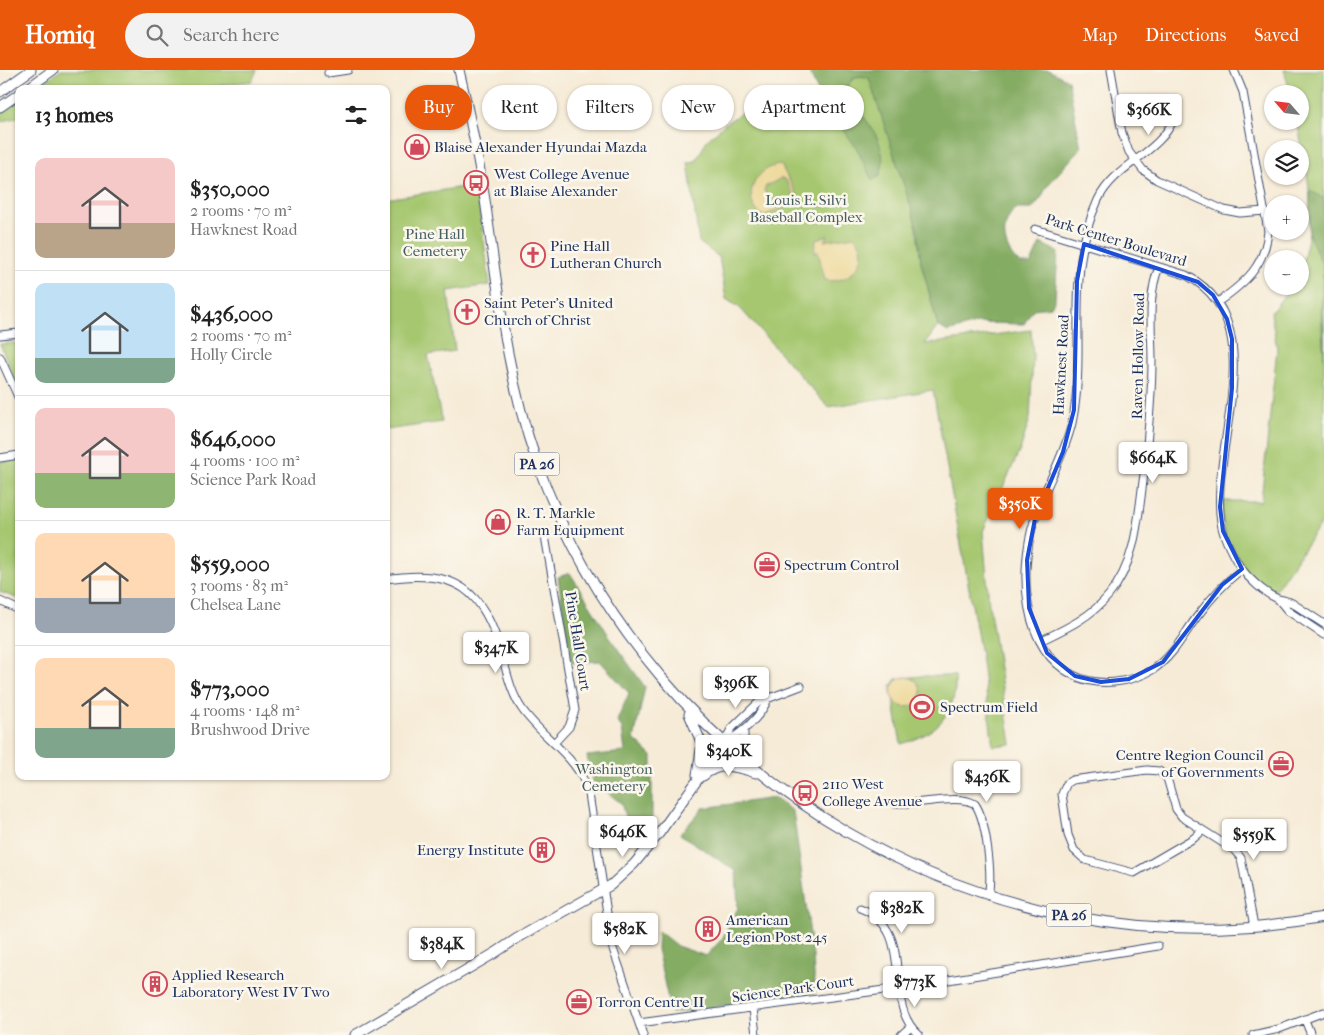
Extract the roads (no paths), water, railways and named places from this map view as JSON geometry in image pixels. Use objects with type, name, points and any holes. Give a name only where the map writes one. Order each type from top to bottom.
[{"type":"main road","points":[[0,92],[31,70]]},
{"type":"main road","points":[[32,85],[53,70]]},
{"type":"main road","name":"PA 26","points":[[459,70],[481,173],[509,363],[522,418],[535,459],[564,528],[602,598],[626,635],[686,707],[724,743],[823,819],[891,857],[988,895],[1081,918],[1132,925],[1218,928],[1254,926],[1324,917]]},
{"type":"main road","points":[[0,107],[15,97]]},
{"type":"main road","points":[[686,707],[702,744],[701,764],[694,785]]},
{"type":"main road","points":[[355,1035],[495,953],[516,938],[603,890],[643,855],[724,743]]},
{"type":"main road","points":[[694,785],[707,772],[726,765],[762,774]]},
{"type":"street","points":[[328,73],[348,70]]},
{"type":"street","points":[[1110,70],[1122,133],[1134,161],[1157,180],[1224,210],[1240,213],[1264,211]]},
{"type":"street","points":[[1234,70],[1243,92],[1264,206]]},
{"type":"street","name":"Hawknest Road","points":[[1174,118],[1165,135],[1117,174],[1102,193],[1084,244],[1077,281],[1077,379],[1074,410],[1063,452],[1040,504],[1028,544],[1027,594],[1032,620],[1047,653],[1060,666],[1084,680],[1109,682],[1138,676],[1154,668],[1170,655],[1213,596],[1242,569]]},
{"type":"street","name":"Park Center Boulevard","points":[[1035,229],[1186,275],[1198,282],[1218,302],[1228,319],[1232,352],[1230,406],[1220,491],[1220,519],[1227,542],[1242,569],[1260,588],[1277,598],[1290,602],[1324,624]]},
{"type":"street","points":[[1218,302],[1243,284],[1260,264],[1266,240]]},
{"type":"street","name":"Raven Hollow Road","points":[[1040,641],[1069,627],[1099,606],[1116,586],[1129,560],[1137,527],[1150,426],[1152,296],[1159,267]]},
{"type":"street","points":[[0,335],[15,333]]},
{"type":"street","points":[[0,357],[15,390]]},
{"type":"street","points":[[0,458],[15,456]]},
{"type":"street","name":"Pine Hall Court","points":[[545,536],[575,710],[569,726],[554,744]]},
{"type":"street","points":[[390,578],[416,575],[433,576],[454,583],[475,597],[492,622],[518,703],[574,765],[586,784],[614,956],[643,1035]]},
{"type":"street","name":"Park Center Boulevard","points":[[1277,598],[1288,611],[1324,635]]},
{"type":"street","points":[[0,601],[15,608]]},
{"type":"street","points":[[0,606],[15,609]]},
{"type":"street","points":[[724,743],[731,729],[759,702],[801,686]]},
{"type":"street","points":[[724,743],[738,736],[764,708],[768,699]]},
{"type":"street","points":[[746,727],[742,738],[744,748],[762,774]]},
{"type":"street","points":[[1202,831],[1194,838],[1143,869],[1127,872],[1085,860],[1074,850],[1068,834],[1063,791],[1067,783],[1072,780],[1147,770],[1159,771],[1166,778],[1179,814],[1202,831],[1234,850],[1241,858],[1254,926]]},
{"type":"street","points":[[895,803],[914,805],[960,799],[974,804],[979,810],[984,836],[990,886],[988,895]]},
{"type":"street","points":[[860,908],[878,919],[891,937],[899,988],[906,1017],[919,1035]]},
{"type":"street","name":"Science Park Court","points":[[639,1023],[1038,968],[1158,946]]},
{"type":"street","points":[[753,1008],[756,1035]]},
{"type":"street","points":[[1253,1035],[1305,1020],[1324,1012]]},
{"type":"street","points":[[1305,1020],[1311,1035]]},
{"type":"street","points":[[901,1035],[911,1026]]},
{"type":"place","name":"Blaise Alexander Hyundai Mazda","points":[[417,147]]},
{"type":"place","name":"West College Avenue at Blaise Alexander","points":[[476,183]]},
{"type":"place","name":"Pine Hall Lutheran Church","points":[[533,255]]},
{"type":"place","name":"Saint Peter's United Church of Christ","points":[[467,312]]},
{"type":"place","name":"R. T. Markle Farm Equipment","points":[[498,522]]},
{"type":"place","name":"Spectrum Control","points":[[767,565]]},
{"type":"place","name":"Spectrum Field","points":[[922,707]]},
{"type":"place","name":"Centre Region Council of Governments","points":[[1281,764]]},
{"type":"place","name":"2110 West College Avenue","points":[[805,793]]},
{"type":"place","name":"Energy Institute","points":[[542,850]]},
{"type":"place","name":"American Legion Post 245","points":[[708,929]]},
{"type":"place","name":"Applied Research Laboratory West IV Two","points":[[155,984]]},
{"type":"place","name":"Torron Centre II","points":[[579,1002]]},
{"type":"park label","name":"Louis E. Silvi Baseball Complex","points":[[806,208]]},
{"type":"park label","name":"Pine Hall Cemetery","points":[[435,242]]},
{"type":"park label","name":"Washington Cemetery","points":[[614,778]]}]
